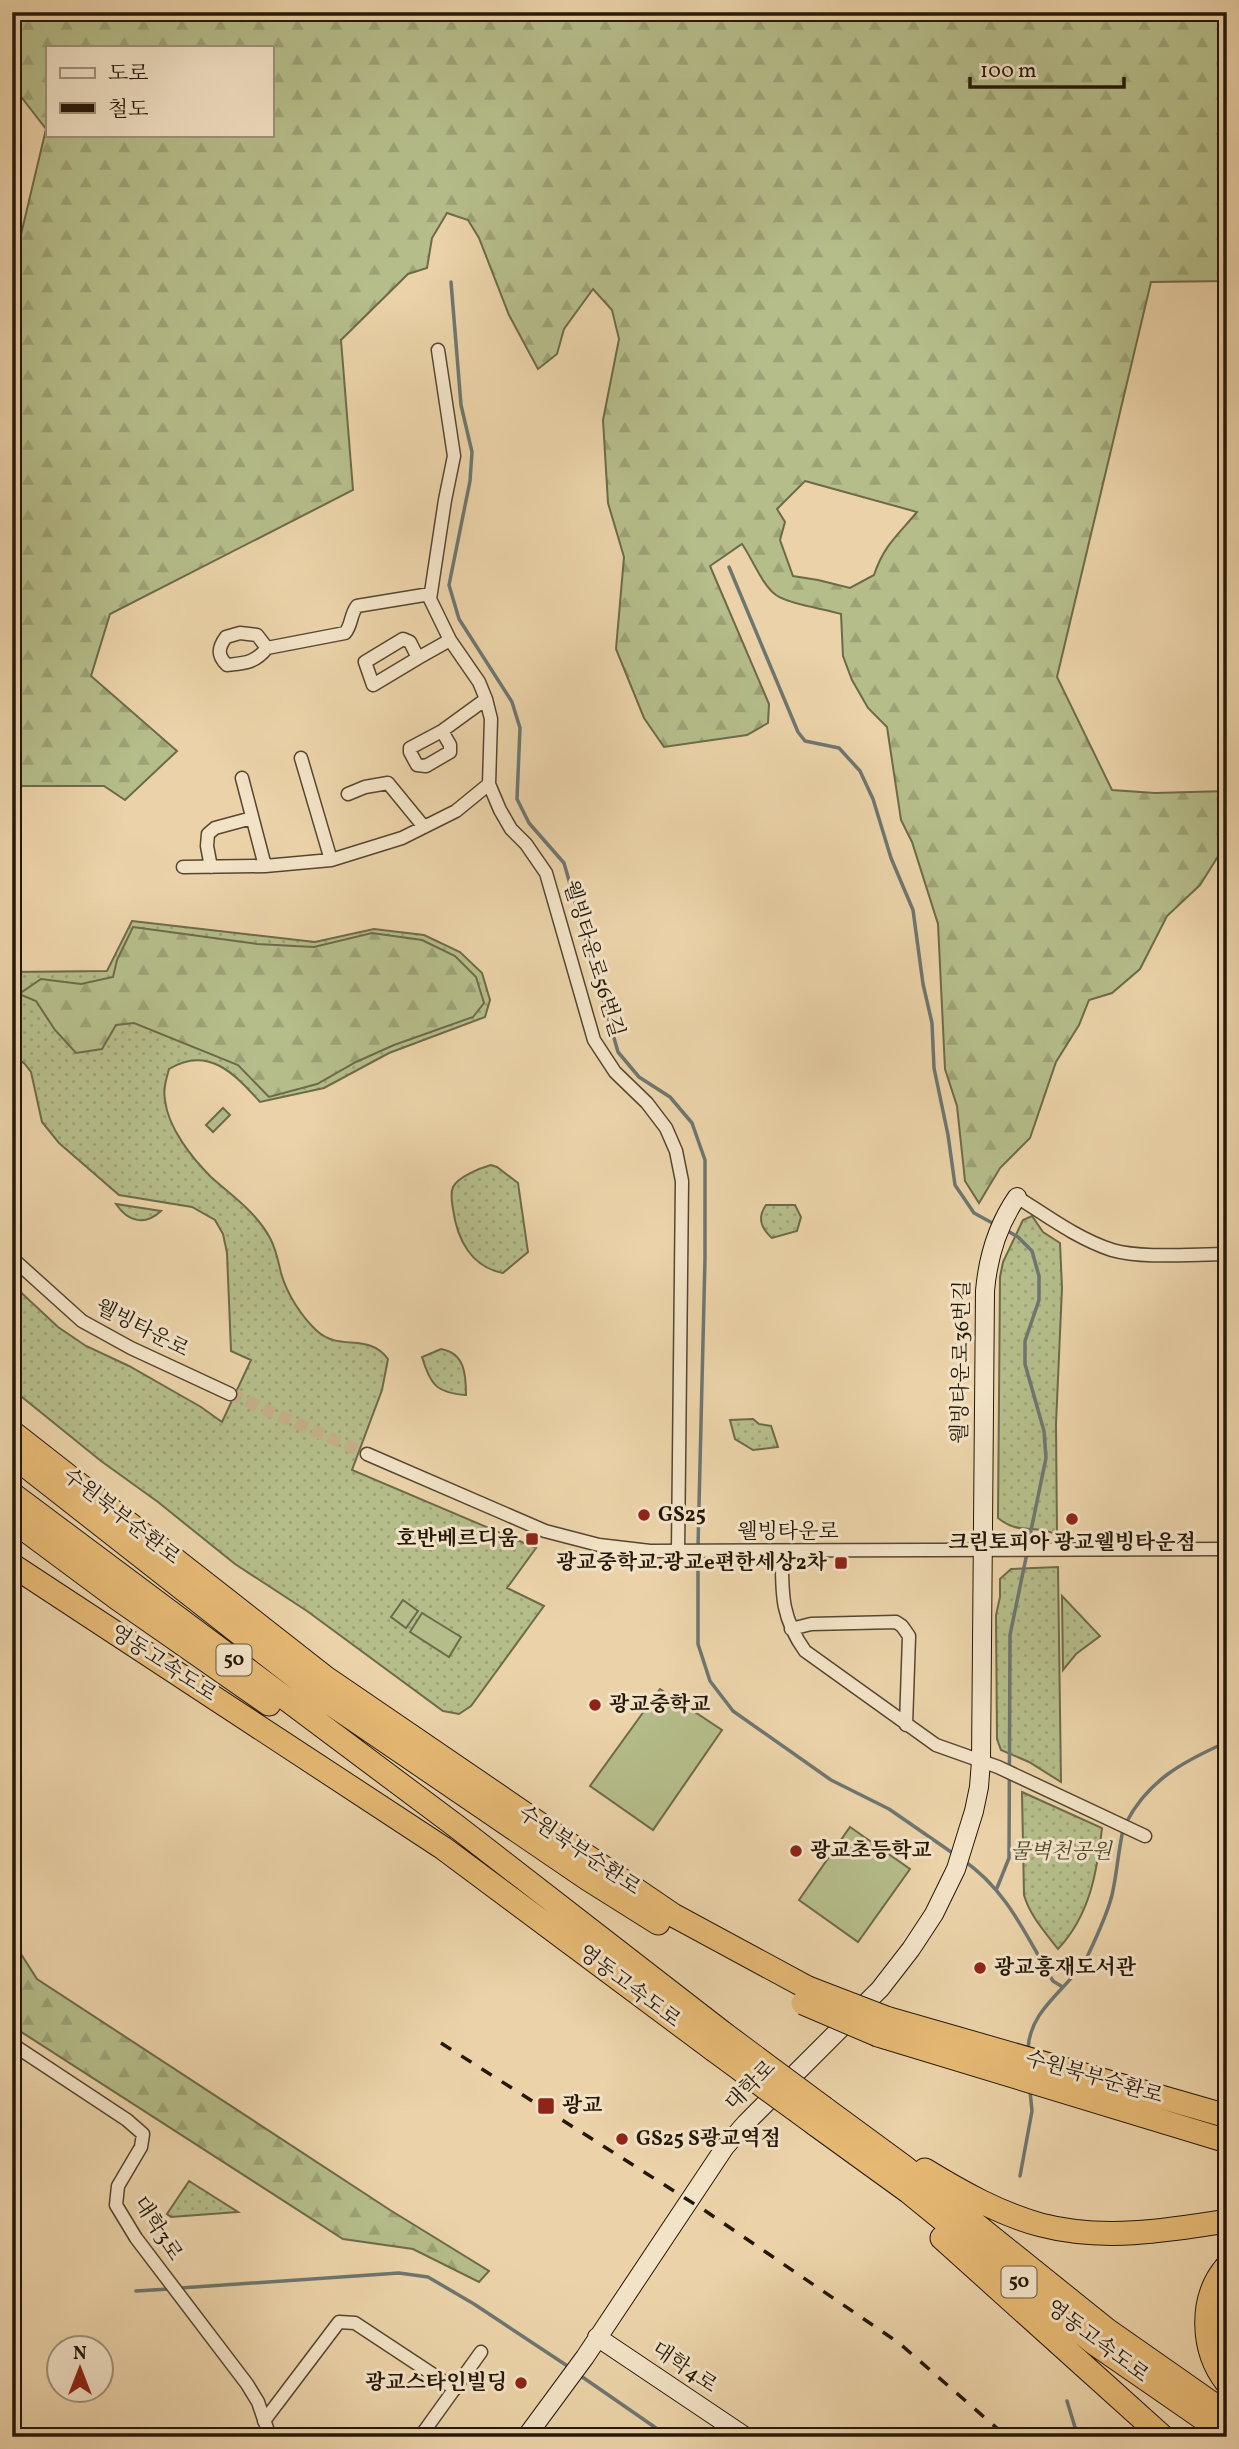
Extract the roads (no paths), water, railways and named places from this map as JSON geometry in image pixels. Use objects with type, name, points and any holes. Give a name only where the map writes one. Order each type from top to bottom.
[{"type":"highway","name":"수원북부순환로","points":[[12,1432],[326,1678],[673,1915],[806,1995]]},
{"type":"highway","name":"수원북부순환로","points":[[12,1455],[321,1697],[588,1879],[662,1926],[736,1968],[999,2073],[1227,2141]]},
{"type":"highway","name":"영동고속도로","points":[[12,1494],[456,1826],[718,2042]]},
{"type":"highway","name":"영동고속도로","points":[[12,1520],[106,1591],[258,1697],[456,1826]]},
{"type":"highway","name":"영동고속도로","points":[[12,1565],[443,1848],[718,2042],[820,2116],[1094,2343],[1227,2435]]},
{"type":"highway","name":"수원북부순환로","points":[[882,2026],[993,2049],[1227,2116]]},
{"type":"highway","points":[[1068,2070],[1227,2105]]},
{"type":"highway","points":[[1071,2093],[1227,2152]]},
{"type":"highway","name":"영동고속도로","points":[[820,2116],[904,2166],[1107,2330],[1227,2414]]},
{"type":"highway","points":[[820,2116],[961,2190],[1017,2217],[1042,2225],[1119,2233],[1169,2230],[1227,2221]]},
{"type":"highway","points":[[820,2116],[1163,2437]]},
{"type":"highway","points":[[1227,2266],[1213,2289],[1207,2322],[1212,2356],[1227,2383]]},
{"type":"street","points":[[267,648],[345,634],[357,606],[430,594],[454,456],[438,350]]},
{"type":"street","name":"웰빙타운로56번길","points":[[430,594],[430,600],[450,640],[479,682],[486,699],[491,719],[489,784],[499,810],[511,829],[526,844],[546,873],[594,1040],[615,1072],[647,1103],[666,1128],[676,1151],[682,1181],[684,1551]]},
{"type":"street","points":[[418,657],[450,640]]},
{"type":"street","points":[[442,731],[486,699]]},
{"type":"street","points":[[301,758],[331,860]]},
{"type":"street","points":[[242,778],[265,866]]},
{"type":"street","points":[[348,794],[365,787],[388,783],[424,827]]},
{"type":"street","points":[[183,867],[265,866],[331,860],[402,838],[456,811],[489,784]]},
{"type":"street","points":[[211,867],[206,840],[208,834],[215,828],[252,818]]},
{"type":"street","name":"웰빙타운로36번길","points":[[982,1550],[987,1268],[994,1241],[1006,1213],[1017,1197],[1075,1233],[1113,1250],[1130,1253],[1227,1254]]},
{"type":"street","name":"웰빙타운로","points":[[12,1258],[82,1321],[131,1348],[230,1394]]},
{"type":"street","name":"웰빙타운로","points":[[367,1454],[545,1531],[625,1548],[684,1551],[1227,1549]]},
{"type":"street","name":"대학로","points":[[526,2437],[585,2357],[725,2147],[880,1989],[926,1926],[956,1869],[979,1787],[989,1764],[982,1550]]},
{"type":"street","points":[[782,1551],[784,1612],[804,1651],[936,1745],[989,1764],[1145,1836]]},
{"type":"street","points":[[791,1629],[811,1624],[895,1622],[902,1626],[909,1636],[906,1725]]},
{"type":"street","name":"대학3로","points":[[12,2044],[127,2120],[143,2134],[141,2147],[118,2186],[116,2205],[120,2215],[247,2384],[258,2402],[270,2437]]},
{"type":"street","points":[[264,2421],[339,2322],[355,2323],[455,2389]]},
{"type":"street","name":"대학4로","points":[[597,2337],[746,2437]]},
{"type":"street","points":[[420,2437],[481,2352]]},
{"type":"waterway","points":[[451,282],[461,405],[472,452],[470,481],[449,585],[459,619],[512,702],[520,728],[517,799],[529,823],[564,863],[618,1052],[639,1077],[670,1097],[692,1123],[705,1160],[698,1547]]},
{"type":"waterway","points":[[729,567],[798,732],[805,741],[839,748],[860,771],[873,799],[891,858],[913,910],[923,984],[932,1023],[934,1068],[955,1185],[974,1213],[996,1225]]},
{"type":"waterway","points":[[1006,1230],[1032,1251],[1039,1276],[1039,1300],[1025,1341],[1025,1364],[1044,1431],[1046,1458],[1028,1545]]},
{"type":"waterway","points":[[997,1888],[1009,1858],[1010,1635],[1027,1553]]},
{"type":"waterway","points":[[698,1555],[698,1644],[710,1681],[733,1711],[831,1780],[889,1809],[954,1854]]},
{"type":"waterway","points":[[1126,1823],[1156,1783],[1182,1765],[1227,1742]]},
{"type":"waterway","points":[[1028,2049],[1030,2034],[1036,2021],[1080,1967],[1098,1933],[1112,1895],[1123,1830]]},
{"type":"waterway","points":[[963,1860],[979,1872],[1004,1900],[1053,1981],[1061,1986]]},
{"type":"waterway","points":[[1020,2176],[1032,2111],[1030,2091]]},
{"type":"waterway","points":[[180,2288],[399,2273],[428,2277],[569,2367]]},
{"type":"waterway","points":[[136,2291],[169,2289]]},
{"type":"waterway","points":[[578,2374],[669,2437]]},
{"type":"waterway","points":[[1067,2401],[1078,2437]]},
{"type":"tunnel","points":[[230,1394],[367,1454]]},
{"type":"railway","points":[[441,2043],[707,2212],[899,2343],[1007,2437]]},
{"type":"place","name":"GS25","points":[[644,1515]]},
{"type":"place","name":"크린토피아 광교웰빙타운점","points":[[1072,1519]]},
{"type":"place","name":"호반베르디움","points":[[532,1539]]},
{"type":"place","name":"광교중학교.광교e편한세상2차","points":[[841,1563]]},
{"type":"place","name":"광교중학교","points":[[595,1705]]},
{"type":"place","name":"광교초등학교","points":[[796,1851]]},
{"type":"place","name":"광교홍재도서관","points":[[980,1968]]},
{"type":"place","name":"광교","points":[[546,2106]]},
{"type":"place","name":"GS25 S광교역점","points":[[622,2139]]},
{"type":"place","name":"광교스타인빌딩","points":[[521,2383]]},
{"type":"park label","name":"물벽천공원","points":[[1061,1852]]}]
